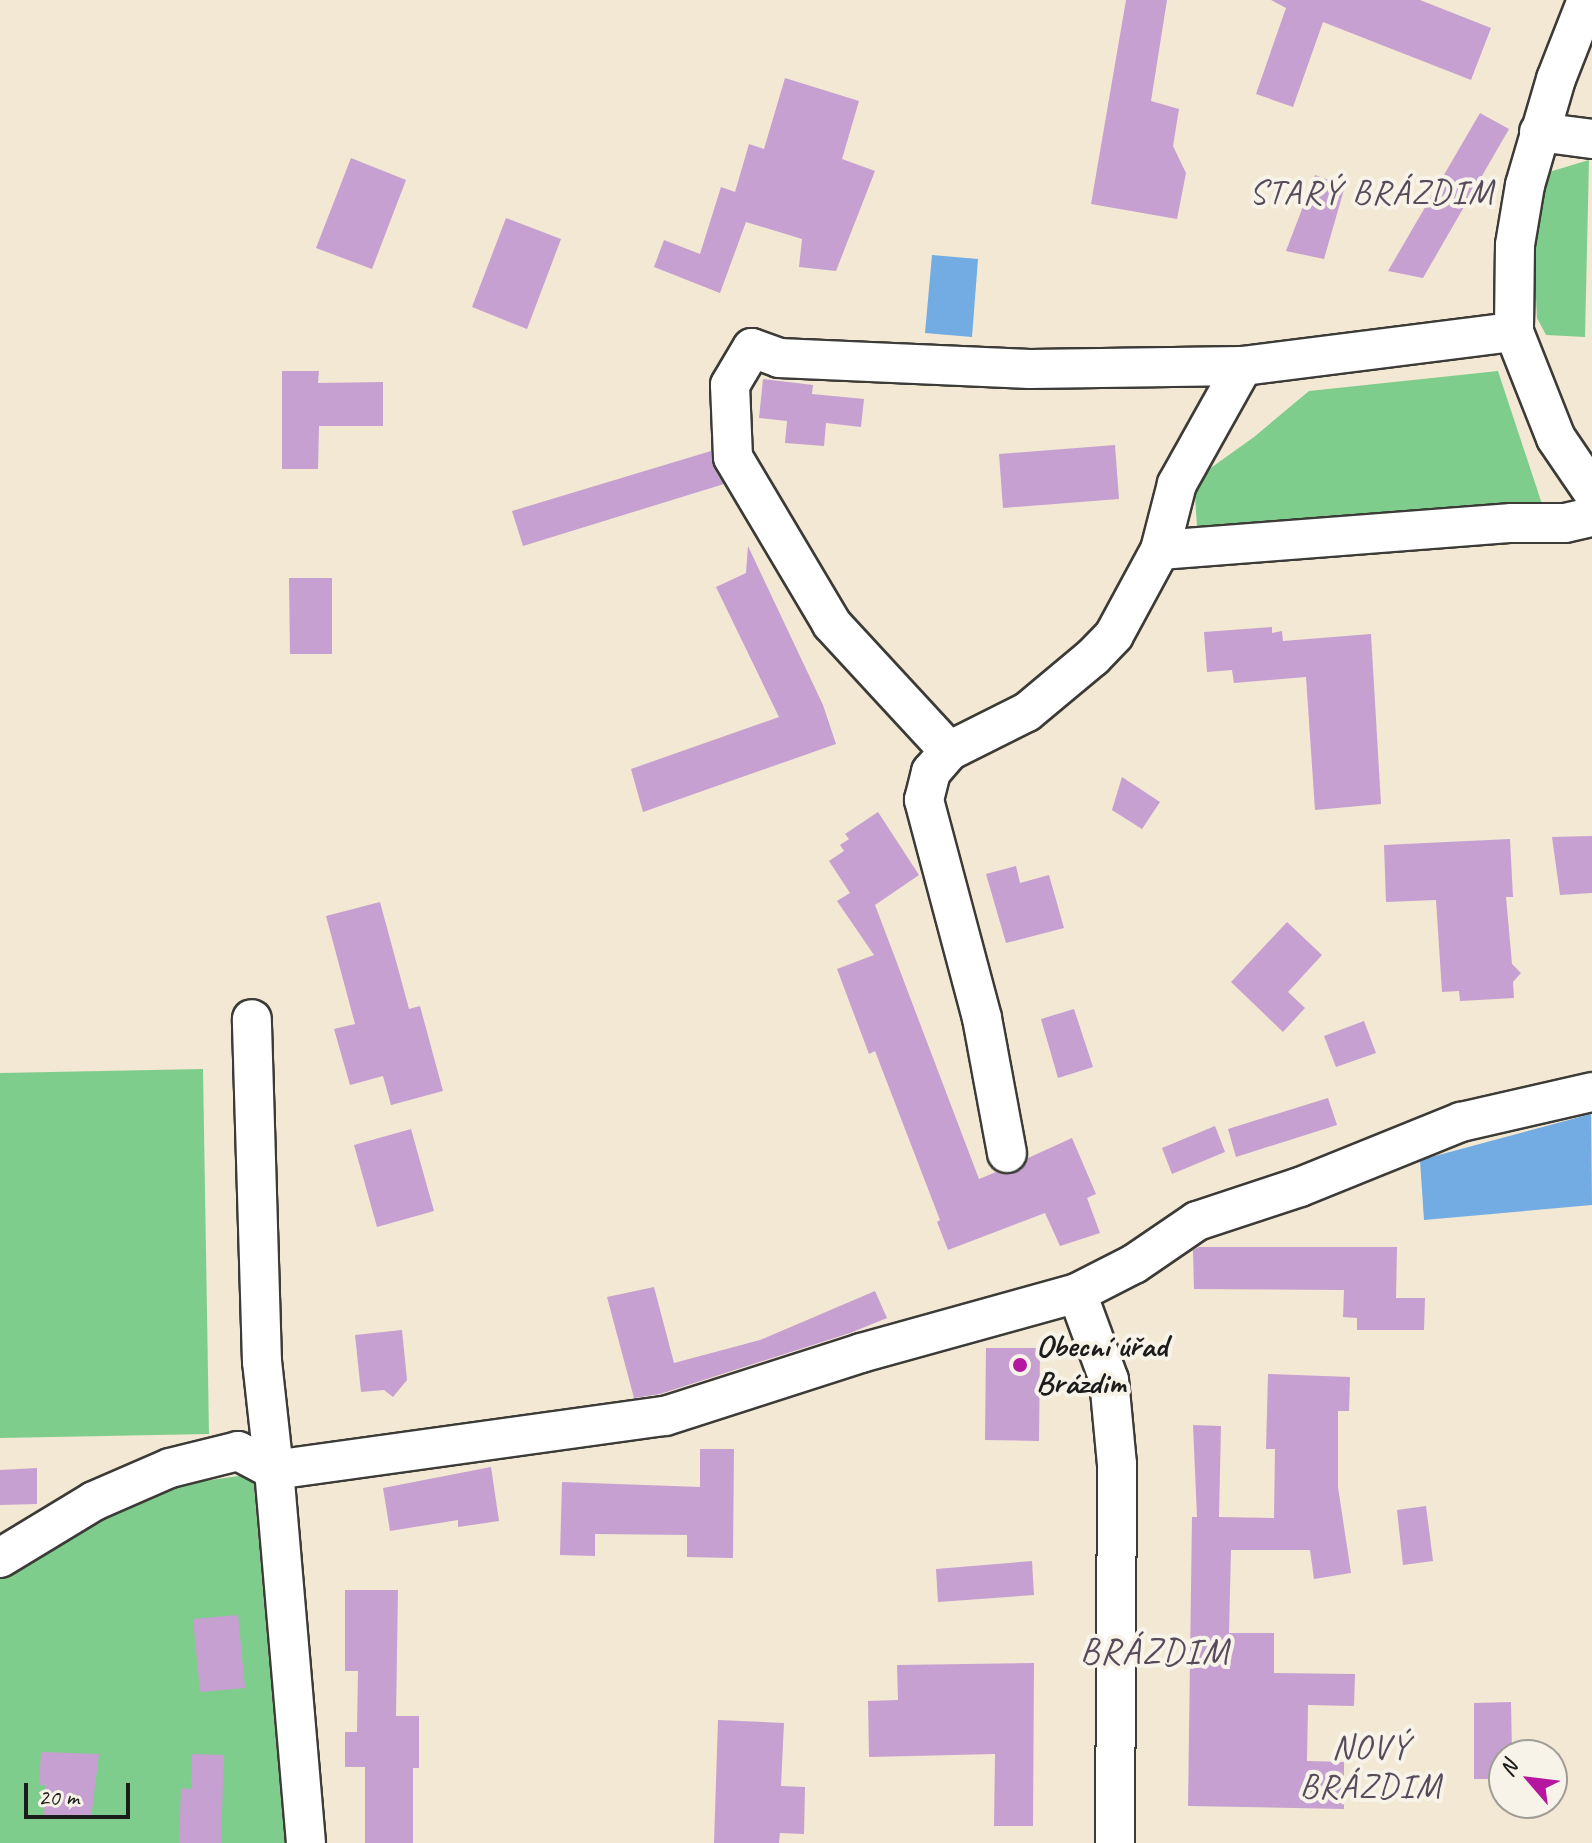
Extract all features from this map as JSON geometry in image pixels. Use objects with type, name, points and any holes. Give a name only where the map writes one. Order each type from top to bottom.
[{"type":"street","points":[[1587,0],[1539,132],[1515,245],[1514,332],[1556,438],[1592,491]]},
{"type":"street","points":[[1539,132],[1592,139]]},
{"type":"street","points":[[949,751],[832,624],[733,457],[730,385],[752,348],[779,358],[1030,369],[1243,366],[1514,332]]},
{"type":"street","points":[[1007,1153],[982,1018],[924,800],[931,772],[949,751],[1027,712],[1093,657],[1114,635],[1160,550],[1177,484],[1243,366]]},
{"type":"street","points":[[1160,550],[1496,524],[1565,523],[1592,517]]},
{"type":"street","points":[[252,1019],[262,1362],[306,1843]]},
{"type":"street","points":[[0,1558],[94,1501],[170,1468],[238,1451],[274,1470],[665,1416],[861,1353],[1077,1293],[1134,1264],[1197,1221],[1300,1187],[1461,1122],[1592,1092]]},
{"type":"street","points":[[1077,1293],[1109,1380],[1117,1464],[1115,1843]]},
{"type":"green space","points":[[1589,160],[1585,337],[1546,335],[1537,318],[1533,237],[1549,172]]},
{"type":"green space","points":[[1498,371],[1542,504],[1197,527],[1194,480],[1254,437],[1309,391]]},
{"type":"green space","points":[[203,1069],[209,1434],[0,1438],[0,1073]]},
{"type":"green space","points":[[253,1474],[285,1843],[0,1843],[0,1571],[27,1553],[168,1486]]},
{"type":"water","points":[[932,255],[978,259],[972,337],[925,333]]},
{"type":"water","points":[[1591,1114],[1592,1205],[1424,1220],[1420,1160]]},
{"type":"building","points":[[1126,0],[1167,0],[1151,101],[1179,109],[1173,146],[1186,173],[1177,219],[1091,204]]},
{"type":"building","points":[[1271,0],[1420,0],[1491,28],[1471,80],[1323,22],[1293,107],[1256,94],[1286,8]]},
{"type":"building","points":[[785,78],[859,101],[842,159],[875,171],[836,271],[799,267],[802,239],[746,222],[720,293],[654,267],[664,240],[700,254],[721,187],[735,192],[749,144],[764,149]]},
{"type":"building","points":[[1480,113],[1509,129],[1423,278],[1388,271]]},
{"type":"building","points":[[351,158],[406,180],[372,269],[316,248]]},
{"type":"building","points":[[1315,175],[1345,186],[1324,259],[1286,251]]},
{"type":"building","points":[[506,218],[561,239],[527,329],[472,307]]},
{"type":"building","points":[[282,371],[319,371],[318,383],[383,382],[383,426],[319,426],[318,469],[282,469]]},
{"type":"building","points":[[763,379],[813,385],[812,394],[864,399],[861,427],[826,423],[824,446],[785,443],[787,421],[759,418]]},
{"type":"building","points":[[1115,445],[1119,499],[1003,508],[999,454]]},
{"type":"building","points":[[711,451],[714,468],[724,484],[523,546],[512,511]]},
{"type":"building","points":[[748,546],[823,705],[836,744],[643,812],[631,769],[779,717],[716,587],[746,573]]},
{"type":"building","points":[[289,578],[332,578],[332,654],[290,654]]},
{"type":"building","points":[[1272,627],[1272,633],[1282,631],[1283,641],[1371,634],[1381,804],[1315,810],[1306,677],[1234,683],[1232,670],[1207,672],[1204,632]]},
{"type":"building","points":[[1122,777],[1160,802],[1142,829],[1112,810]]},
{"type":"building","points":[[878,812],[919,875],[875,905],[979,1179],[996,1172],[1012,1174],[1022,1169],[1028,1158],[1072,1138],[1096,1194],[1087,1198],[1100,1233],[1060,1246],[1045,1213],[948,1250],[937,1222],[940,1220],[875,1051],[869,1054],[837,969],[874,955],[837,901],[850,893],[829,861],[844,851],[840,845],[849,839],[845,834]]},
{"type":"building","points":[[1592,836],[1592,893],[1560,895],[1552,837]]},
{"type":"building","points":[[1510,839],[1513,897],[1506,897],[1512,964],[1521,973],[1513,982],[1514,998],[1460,1001],[1459,991],[1442,992],[1436,900],[1386,902],[1384,845]]},
{"type":"building","points":[[1016,866],[1020,883],[1049,875],[1064,928],[1006,943],[986,874]]},
{"type":"building","points":[[380,902],[409,1009],[420,1006],[443,1091],[391,1105],[383,1076],[350,1085],[334,1029],[355,1024],[326,916]]},
{"type":"building","points":[[1287,922],[1322,955],[1288,992],[1305,1008],[1283,1032],[1231,982]]},
{"type":"building","points":[[1074,1009],[1093,1067],[1058,1078],[1041,1019]]},
{"type":"building","points":[[1364,1021],[1376,1053],[1336,1067],[1324,1036]]},
{"type":"building","points":[[1328,1098],[1337,1125],[1236,1157],[1228,1129]]},
{"type":"building","points":[[1215,1126],[1225,1152],[1172,1174],[1162,1148]]},
{"type":"building","points":[[411,1129],[434,1211],[377,1227],[354,1145]]},
{"type":"building","points":[[1199,1247],[1397,1247],[1396,1298],[1425,1298],[1424,1330],[1357,1330],[1357,1318],[1343,1317],[1344,1290],[1194,1289],[1193,1250]]},
{"type":"building","points":[[654,1287],[674,1363],[760,1340],[875,1291],[887,1318],[850,1333],[660,1394],[634,1398],[607,1297]]},
{"type":"building","points":[[402,1330],[407,1380],[393,1397],[384,1390],[361,1392],[355,1335]]},
{"type":"building","points":[[986,1348],[1040,1348],[1039,1441],[985,1440]]},
{"type":"building","points":[[1268,1374],[1350,1377],[1349,1411],[1338,1411],[1338,1487],[1351,1573],[1314,1579],[1310,1550],[1231,1550],[1229,1633],[1274,1633],[1274,1673],[1355,1674],[1354,1706],[1308,1705],[1307,1761],[1344,1762],[1344,1809],[1188,1806],[1192,1517],[1197,1517],[1193,1425],[1221,1426],[1219,1517],[1274,1518],[1275,1449],[1266,1449]]},
{"type":"building","points":[[700,1449],[734,1449],[733,1558],[687,1557],[687,1535],[595,1534],[595,1556],[560,1555],[562,1482],[700,1487]]},
{"type":"building","points":[[491,1467],[499,1521],[458,1527],[458,1520],[390,1531],[383,1488]]},
{"type":"building","points":[[37,1468],[37,1504],[0,1505],[0,1470]]},
{"type":"building","points":[[1426,1506],[1433,1561],[1403,1565],[1397,1510]]},
{"type":"building","points":[[1032,1561],[1034,1595],[938,1602],[936,1569]]},
{"type":"building","points":[[345,1590],[398,1590],[396,1716],[419,1716],[419,1768],[413,1768],[413,1843],[365,1843],[365,1767],[345,1767],[345,1732],[357,1732],[358,1671],[345,1671]]},
{"type":"building","points":[[238,1615],[245,1688],[200,1692],[193,1619]]},
{"type":"building","points":[[1034,1663],[1033,1826],[994,1826],[995,1754],[869,1757],[868,1701],[898,1700],[897,1665]]},
{"type":"building","points":[[1511,1702],[1512,1739],[1488,1739],[1488,1779],[1474,1779],[1474,1703]]},
{"type":"building","points":[[718,1720],[784,1723],[781,1786],[805,1787],[804,1834],[780,1833],[779,1843],[714,1843]]},
{"type":"building","points":[[41,1752],[99,1754],[91,1818],[44,1817],[45,1785],[39,1785]]},
{"type":"building","points":[[192,1754],[224,1755],[221,1843],[179,1843],[181,1788],[191,1789]]},
{"type":"place","name":"Obecní úřad Brázdim","points":[[1020,1365]]},
{"type":"district","name":"STARÝ BRÁZDIM","points":[[1372,192]]},
{"type":"district","name":"BRÁZDIM","points":[[1155,1652]]},
{"type":"district","name":"NOVÝ BRÁZDIM","points":[[1371,1766]]}]
